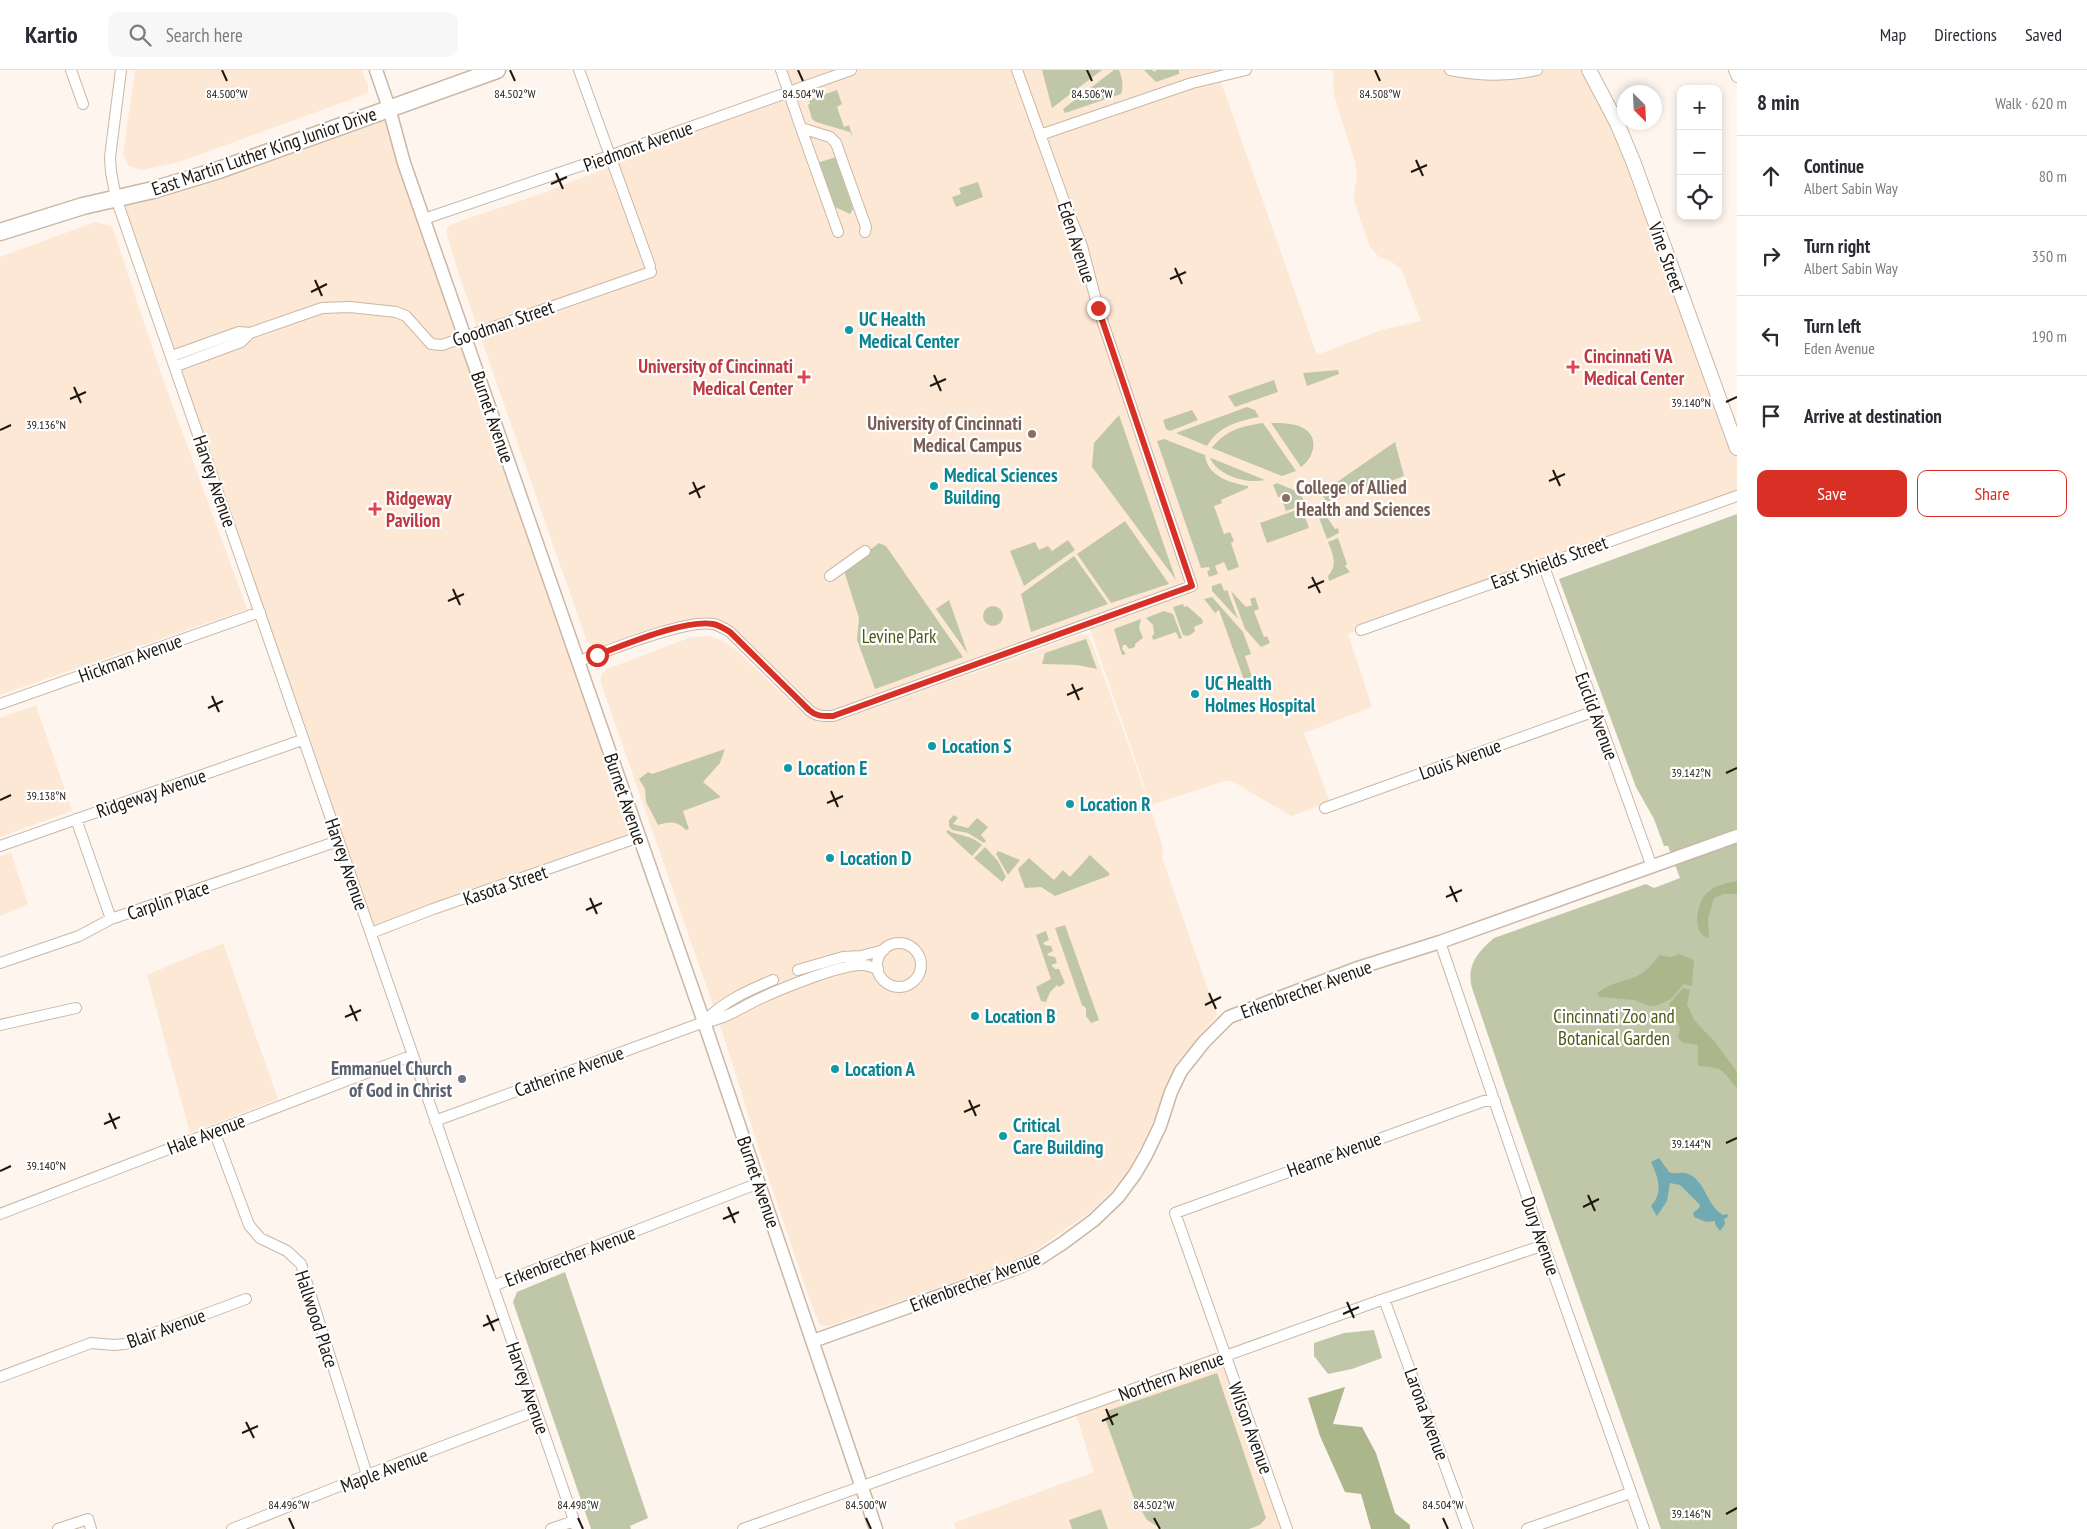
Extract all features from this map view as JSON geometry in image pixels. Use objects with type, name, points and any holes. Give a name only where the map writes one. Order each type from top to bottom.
[{"type":"main road","name":"East Martin Luther King Junior Drive","points":[[0,232],[46,216],[162,188],[202,176],[497,70]]},
{"type":"main road","name":"Vine Street","points":[[1589,70],[1618,124],[1633,160],[1737,448]]},
{"type":"street","points":[[71,70],[83,104]]},
{"type":"street","name":"Harvey Avenue","points":[[121,70],[110,157],[116,198],[176,366],[302,740],[371,933],[575,1525]]},
{"type":"street","name":"Burnet Avenue","points":[[376,70],[404,163],[704,1022],[876,1529]]},
{"type":"street","points":[[579,70],[609,156]]},
{"type":"street","points":[[781,70],[838,232]]},
{"type":"street","name":"Piedmont Avenue","points":[[424,219],[851,70]]},
{"type":"street","name":"Eden Avenue","points":[[579,661],[668,631],[690,625],[714,624],[730,632],[815,715],[822,717],[833,716],[1192,586],[1098,308],[1082,246],[1017,70]]},
{"type":"street","points":[[1040,135],[1192,83],[1246,70]]},
{"type":"street","points":[[1450,70],[1479,75],[1505,75],[1537,70]]},
{"type":"street","points":[[1734,70],[1737,77]]},
{"type":"street","points":[[801,128],[830,137],[836,143],[866,227],[865,232]]},
{"type":"street","name":"Goodman Street","points":[[176,366],[240,342],[250,333],[322,308],[350,306],[396,312],[406,316],[430,344],[442,345],[650,269],[609,156]]},
{"type":"street","name":"Goodman Street","points":[[172,356],[239,332],[250,333]]},
{"type":"street","name":"East Shields Street","points":[[1361,630],[1737,496]]},
{"type":"street","points":[[830,576],[866,551]]},
{"type":"street","name":"Euclid Avenue","points":[[1543,564],[1652,867]]},
{"type":"street","name":"Hickman Avenue","points":[[0,704],[260,612]]},
{"type":"street","name":"Louis Avenue","points":[[1325,808],[1595,711]]},
{"type":"street","name":"Ridgeway Avenue","points":[[0,846],[302,740]]},
{"type":"street","points":[[76,819],[111,919]]},
{"type":"street","name":"Erkenbrecher Avenue","points":[[813,1341],[1009,1271],[1040,1258],[1064,1243],[1094,1220],[1118,1197],[1135,1174],[1160,1126],[1171,1092],[1181,1071],[1204,1042],[1229,1017],[1355,969],[1440,942],[1737,836]]},
{"type":"street","name":"Kasota Street","points":[[371,933],[639,838]]},
{"type":"street","name":"Carplin Place","points":[[0,963],[78,936],[111,919],[338,841]]},
{"type":"street","name":"Dury Avenue","points":[[1440,942],[1644,1529]]},
{"type":"street","points":[[798,970],[843,957],[861,956],[884,950],[896,944],[910,946],[919,957],[920,971],[912,983],[898,987],[885,982],[878,969],[877,962],[884,950]]},
{"type":"street","name":"Catherine Avenue","points":[[435,1121],[704,1022],[719,1020],[770,994],[846,967],[864,964],[878,969]]},
{"type":"street","name":"Catherine Avenue","points":[[704,1022],[716,1009],[748,990],[773,980]]},
{"type":"street","points":[[0,1025],[76,1008]]},
{"type":"street","name":"Hale Avenue","points":[[0,1214],[413,1055]]},
{"type":"street","name":"Hearne Avenue","points":[[1175,1213],[1484,1101],[1495,1101]]},
{"type":"street","name":"Hallwood Place","points":[[214,1131],[249,1225],[260,1238],[287,1251],[300,1264],[367,1475]]},
{"type":"street","name":"Erkenbrecher Avenue","points":[[493,1286],[759,1183]]},
{"type":"street","name":"Wilson Avenue","points":[[1175,1213],[1287,1529]]},
{"type":"street","name":"Northern Avenue","points":[[743,1529],[1384,1299],[1544,1245]]},
{"type":"street","name":"Blair Avenue","points":[[0,1377],[91,1343],[114,1346],[125,1344],[246,1299]]},
{"type":"street","name":"Larona Avenue","points":[[1384,1299],[1468,1529]]},
{"type":"street","name":"Maple Avenue","points":[[232,1529],[536,1411]]},
{"type":"street","points":[[1527,1529],[1630,1493]]},
{"type":"street","points":[[58,1529],[88,1520],[91,1529]]},
{"type":"street","points":[[551,1529],[575,1525]]},
{"type":"shaded area","points":[[135,70],[362,70],[368,91],[366,94],[179,162],[141,170],[129,166],[123,154]]},
{"type":"shaded area","name":"University of Cincinnati Medical Campus","points":[[781,70],[1246,70],[1219,76],[1317,355],[1381,330],[1421,321],[1401,269],[1392,262],[1379,257],[1370,247],[1355,204],[1354,193],[1357,177],[1355,162],[1334,95],[1333,70],[1589,70],[1617,123],[1617,130],[1620,130],[1737,448],[1737,496],[1348,634],[1372,707],[1304,733],[1330,802],[1291,816],[1232,781],[1224,781],[1151,805],[1088,623],[822,717],[722,627],[668,631],[664,625],[598,647],[592,645],[586,639],[459,275],[447,235],[447,228],[452,224],[543,193],[612,166],[609,156],[788,92]]},
{"type":"shaded area","name":"Ridgeway Pavilion","points":[[389,108],[639,837],[371,933],[116,198]]},
{"type":"shaded area","points":[[95,222],[112,226],[159,368],[247,609],[0,695],[0,257]]},
{"type":"shaded area","points":[[1082,634],[1089,637],[1091,641],[1147,797],[1163,848],[1162,858],[1217,1015],[1177,1063],[1166,1085],[1155,1118],[1131,1167],[1114,1189],[1090,1212],[1036,1250],[1005,1264],[829,1326],[820,1325],[762,1159],[723,1034],[601,683],[601,675],[607,669],[689,638],[709,636],[723,641],[735,649],[803,713],[818,722],[827,722],[847,718]]},
{"type":"shaded area","points":[[36,705],[72,811],[0,837],[0,718]]},
{"type":"shaded area","points":[[11,853],[28,904],[0,916],[0,856]]},
{"type":"shaded area","points":[[223,943],[278,1099],[190,1133],[147,975]]},
{"type":"shaded area","points":[[1226,1356],[1287,1529],[956,1529],[954,1523],[1094,1472],[1075,1411]]},
{"type":"green space","points":[[1042,70],[1102,70],[1052,108]]},
{"type":"green space","points":[[1114,70],[1119,70],[1121,76],[1121,94],[1065,113],[1063,109]]},
{"type":"green space","points":[[1144,70],[1152,70],[1154,72],[1157,70],[1179,70],[1179,74],[1156,82]]},
{"type":"green space","points":[[837,90],[842,104],[837,107],[844,127],[849,125],[853,138],[850,132],[816,122],[812,119],[808,105],[810,104],[809,100]]},
{"type":"green space","points":[[836,157],[853,209],[850,214],[833,206],[817,163]]},
{"type":"green space","points":[[978,182],[983,197],[956,207],[952,197],[961,194],[959,188]]},
{"type":"green space","points":[[1338,370],[1339,374],[1307,386],[1303,373]]},
{"type":"green space","points":[[1274,380],[1278,392],[1235,407],[1228,396]]},
{"type":"green space","points":[[1247,407],[1255,410],[1259,417],[1244,420],[1223,429],[1207,446],[1176,433]]},
{"type":"green space","points":[[1192,410],[1198,420],[1170,431],[1166,429],[1163,420]]},
{"type":"green space","points":[[1119,415],[1176,580],[1092,467],[1094,443]]},
{"type":"green space","points":[[1263,423],[1296,471],[1282,476],[1212,448],[1223,437],[1235,430]]},
{"type":"green space","points":[[1271,423],[1299,426],[1312,437],[1312,453],[1301,467]]},
{"type":"green space","points":[[1164,439],[1205,455],[1210,468],[1220,477],[1248,486],[1248,488],[1221,500],[1222,503],[1214,506],[1224,534],[1230,532],[1234,541],[1231,543],[1239,567],[1228,571],[1224,562],[1215,566],[1218,574],[1209,577],[1207,571],[1210,570],[1209,567],[1201,568],[1157,441]]},
{"type":"green space","points":[[1395,442],[1404,476],[1367,490],[1366,487],[1342,496],[1340,493],[1327,503],[1321,493]]},
{"type":"green space","points":[[1210,458],[1265,480],[1242,480],[1226,474],[1219,470]]},
{"type":"green space","points":[[1277,483],[1301,493],[1305,504],[1286,511],[1281,497],[1278,497],[1273,485]]},
{"type":"green space","points":[[1318,504],[1335,529],[1338,528],[1339,533],[1327,539],[1315,507]]},
{"type":"green space","points":[[1302,508],[1309,528],[1267,543],[1260,523]]},
{"type":"green space","name":"Cincinnati Zoo and Botanical Garden","points":[[1737,514],[1737,1529],[1661,1529],[1510,1100],[1472,988],[1471,972],[1478,954],[1494,938],[1646,884],[1654,888],[1680,878],[1668,846],[1664,846],[1654,819],[1636,787],[1559,579]]},
{"type":"green space","points":[[1125,521],[1169,584],[1111,603],[1077,554]]},
{"type":"green space","points":[[1338,538],[1347,564],[1345,566],[1350,572],[1329,581],[1328,576],[1333,568],[1334,560],[1328,542]]},
{"type":"green space","points":[[1068,540],[1075,550],[1024,586],[1010,551],[1035,542],[1039,550],[1048,546],[1052,551]]},
{"type":"green space","name":"Levine Park","points":[[879,543],[886,546],[963,657],[875,689],[857,640],[859,618],[845,574],[847,567]]},
{"type":"green space","points":[[1074,556],[1108,604],[1031,632],[1021,594]]},
{"type":"green space","points":[[1221,583],[1224,591],[1227,590],[1238,619],[1212,591],[1212,586]]},
{"type":"green space","points":[[1231,591],[1246,607],[1252,605],[1250,599],[1255,597],[1259,609],[1254,611],[1264,637],[1267,636],[1270,643],[1261,647],[1245,629]]},
{"type":"green space","points":[[1212,597],[1243,632],[1251,654],[1245,656],[1252,677],[1244,680],[1219,610],[1215,613],[1204,599]]},
{"type":"green space","points":[[949,600],[968,654],[936,609]]},
{"type":"green space","points":[[1183,604],[1184,607],[1187,606],[1202,619],[1203,623],[1194,627],[1195,631],[1188,636],[1183,635],[1173,607]]},
{"type":"green space","points":[[993,606],[1000,609],[1003,616],[1000,623],[993,626],[986,623],[983,616],[986,609]]},
{"type":"green space","points":[[1164,611],[1173,614],[1182,638],[1179,639],[1176,632],[1153,640],[1153,625],[1146,618]]},
{"type":"green space","points":[[1141,619],[1139,628],[1143,638],[1135,644],[1135,647],[1129,649],[1126,645],[1123,645],[1122,649],[1126,654],[1122,655],[1114,629]]},
{"type":"green space","points":[[1086,639],[1097,669],[1077,665],[1042,664],[1045,653]]},
{"type":"green space","points":[[725,749],[720,763],[703,782],[721,797],[683,811],[689,829],[686,830],[680,825],[673,823],[658,825],[646,802],[645,789],[639,779],[648,772],[652,774]]},
{"type":"green space","points":[[954,815],[958,818],[953,824],[968,828],[977,818],[988,827],[981,835],[986,841],[984,843],[968,833],[952,830],[949,826],[949,820]]},
{"type":"green space","points":[[948,830],[973,839],[982,845],[972,856],[946,832]]},
{"type":"green space","points":[[985,847],[998,861],[1006,877],[1002,882],[974,858]]},
{"type":"green space","points":[[998,851],[1020,860],[1008,875],[996,854]]},
{"type":"green space","points":[[1090,855],[1110,874],[1055,896],[1041,887],[1025,888],[1018,869],[1029,858],[1054,880],[1063,870],[1070,877]]},
{"type":"green space","points":[[1737,881],[1737,894],[1724,894],[1714,898],[1708,919],[1709,938],[1703,936],[1699,931],[1697,917],[1704,896],[1714,888]]},
{"type":"green space","points":[[1065,925],[1099,1020],[1091,1023],[1086,1016],[1086,1008],[1082,1005],[1055,928]]},
{"type":"green space","points":[[1046,931],[1049,940],[1043,943],[1051,946],[1053,951],[1047,954],[1055,957],[1057,963],[1051,965],[1055,969],[1059,969],[1065,983],[1059,987],[1057,985],[1050,992],[1046,1002],[1041,1001],[1036,987],[1051,979],[1036,935]]},
{"type":"green space","points":[[1679,954],[1694,960],[1692,986],[1684,984],[1671,999],[1658,1005],[1650,1006],[1634,1000],[1600,997],[1597,993],[1606,987],[1637,976],[1652,965],[1659,955],[1671,957]]},
{"type":"green space","points":[[1683,988],[1690,990],[1687,1004],[1694,1020],[1715,1042],[1737,1072],[1737,1088],[1722,1071],[1698,1066],[1698,1045],[1683,1043],[1678,1038],[1680,1028],[1669,1004]]},
{"type":"green space","points":[[565,1272],[648,1518],[630,1526],[631,1529],[591,1529],[513,1302],[517,1292]]},
{"type":"green space","points":[[1374,1330],[1382,1358],[1352,1369],[1328,1374],[1314,1356],[1314,1343],[1344,1333]]},
{"type":"green space","points":[[1217,1373],[1266,1518],[1260,1525],[1249,1529],[1162,1529],[1147,1520],[1133,1496],[1106,1421],[1107,1411]]},
{"type":"green space","points":[[1345,1387],[1333,1424],[1362,1427],[1376,1453],[1395,1513],[1410,1525],[1410,1529],[1371,1529],[1361,1494],[1345,1492],[1320,1436],[1308,1398]]},
{"type":"green space","points":[[1101,1509],[1108,1529],[1072,1529],[1069,1520]]},
{"type":"water","points":[[1659,1158],[1669,1172],[1686,1173],[1694,1177],[1713,1206],[1723,1215],[1727,1214],[1729,1216],[1724,1219],[1725,1224],[1720,1231],[1715,1221],[1706,1222],[1694,1217],[1693,1213],[1700,1205],[1680,1185],[1670,1183],[1667,1201],[1657,1216],[1651,1206],[1659,1190],[1656,1173],[1651,1162]]},
{"type":"place","name":"UC Health Medical Center","points":[[849,330]]},
{"type":"place","name":"Cincinnati VA Medical Center","points":[[1573,367]]},
{"type":"place","name":"University of Cincinnati Medical Center","points":[[804,377]]},
{"type":"place","name":"University of Cincinnati Medical Campus","points":[[1032,434]]},
{"type":"place","name":"Medical Sciences Building","points":[[934,486]]},
{"type":"place","name":"College of Allied Health and Sciences","points":[[1286,498]]},
{"type":"place","name":"Ridgeway Pavilion","points":[[375,509]]},
{"type":"place","name":"UC Health Holmes Hospital","points":[[1195,694]]},
{"type":"place","name":"Location S","points":[[932,746]]},
{"type":"place","name":"Location E","points":[[788,768]]},
{"type":"place","name":"Location R","points":[[1070,804]]},
{"type":"place","name":"Location D","points":[[830,858]]},
{"type":"place","name":"Location B","points":[[975,1016]]},
{"type":"place","name":"Location A","points":[[835,1069]]},
{"type":"place","name":"Emmanuel Church of God in Christ","points":[[462,1079]]},
{"type":"place","name":"Critical Care Building","points":[[1003,1136]]},
{"type":"route","points":[[597,655],[690,625],[714,624],[730,632],[815,715],[822,717],[833,716],[1192,586],[1098,308]]}]
